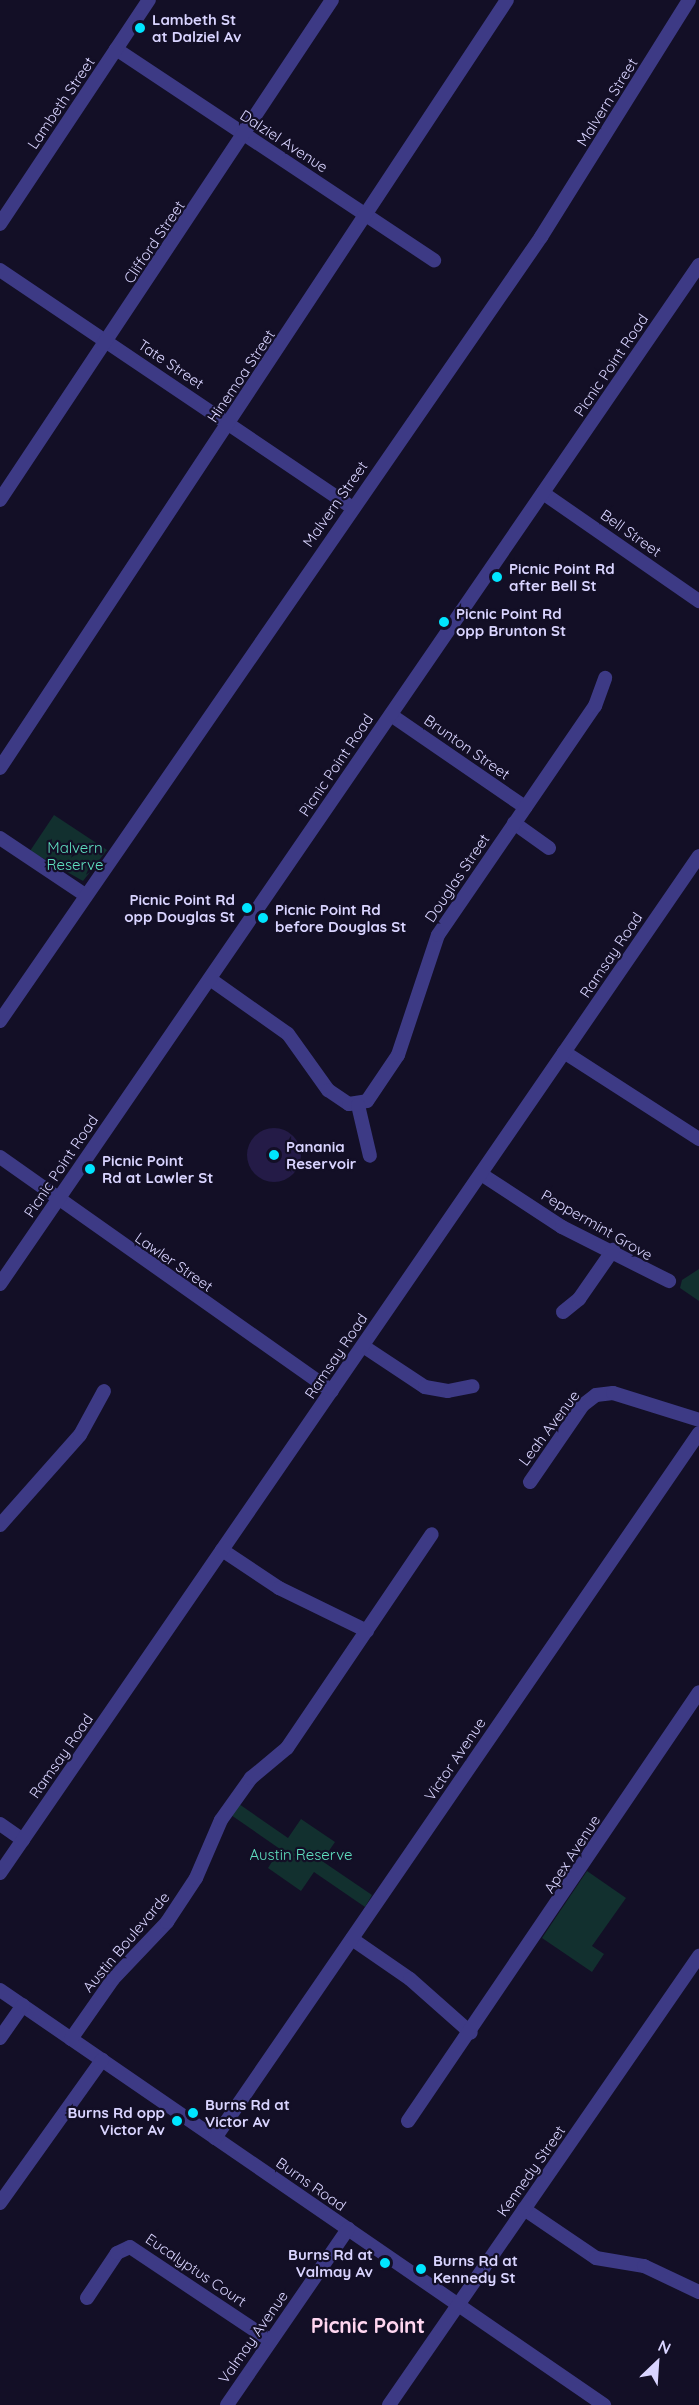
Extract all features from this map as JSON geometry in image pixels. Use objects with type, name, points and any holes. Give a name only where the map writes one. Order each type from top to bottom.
[{"type":"street","name":"Lambeth Street","points":[[0,224],[149,0]]},
{"type":"street","name":"Clifford Street","points":[[0,500],[332,0]]},
{"type":"street","name":"Hinemoa Street","points":[[0,768],[367,216],[507,0]]},
{"type":"street","name":"Malvern Street","points":[[0,1021],[551,222],[689,0]]},
{"type":"street","name":"Dalziel Avenue","points":[[116,49],[434,260]]},
{"type":"street","name":"Tate Street","points":[[0,270],[353,508]]},
{"type":"street","name":"Picnic Point Road","points":[[0,1284],[543,493],[697,274]]},
{"type":"street","name":"Bell Street","points":[[543,493],[699,600]]},
{"type":"street","name":"Douglas Street","points":[[358,1105],[371,1097],[398,1055],[438,935],[594,706],[605,678]]},
{"type":"street","name":"Brunton Street","points":[[391,715],[525,807]]},
{"type":"street","points":[[514,824],[549,848]]},
{"type":"street","points":[[0,838],[85,895]]},
{"type":"street","name":"Ramsay Road","points":[[0,1873],[699,856]]},
{"type":"street","points":[[210,979],[283,1030],[322,1084],[344,1101],[358,1105],[370,1155]]},
{"type":"street","points":[[567,1049],[699,1139]]},
{"type":"street","name":"Lawler Street","points":[[0,1157],[332,1391]]},
{"type":"street","name":"Peppermint Grove","points":[[481,1174],[561,1227],[613,1250],[645,1272],[669,1281]]},
{"type":"street","points":[[563,1311],[579,1299],[613,1250]]},
{"type":"street","points":[[363,1346],[425,1387],[448,1391],[474,1386]]},
{"type":"street","points":[[0,1525],[80,1435],[104,1391]]},
{"type":"street","name":"Leah Avenue","points":[[530,1482],[583,1405],[597,1395],[614,1393],[699,1420]]},
{"type":"street","name":"Victor Avenue","points":[[215,2138],[699,1432]]},
{"type":"street","name":"Austin Boulevarde","points":[[71,2039],[113,1979],[167,1922],[196,1878],[221,1820],[251,1778],[287,1748],[432,1534]]},
{"type":"street","points":[[222,1550],[279,1588],[367,1631]]},
{"type":"street","name":"Apex Avenue","points":[[408,2121],[471,2033],[699,1692]]},
{"type":"street","points":[[0,1824],[23,1840]]},
{"type":"street","points":[[352,1939],[410,1979],[471,2033]]},
{"type":"street","name":"Kennedy Street","points":[[389,2405],[699,1956]]},
{"type":"street","name":"Burns Road","points":[[0,1990],[604,2405]]},
{"type":"street","points":[[0,2038],[23,2005]]},
{"type":"street","points":[[0,2204],[102,2060]]},
{"type":"street","points":[[524,2209],[596,2258],[644,2266],[699,2292]]},
{"type":"street","name":"Valmay Avenue","points":[[227,2405],[348,2229]]},
{"type":"street","name":"Eucalyptus Court","points":[[87,2298],[117,2253],[130,2247],[271,2341]]},
{"type":"green space","name":"Malvern Reserve","points":[[54,815],[107,850],[83,881],[30,851]]},
{"type":"green space","points":[[699,1269],[699,1301],[680,1288],[682,1280]]},
{"type":"green space","name":"Austin Reserve","points":[[239,1804],[288,1838],[301,1819],[335,1842],[322,1861],[372,1895],[365,1907],[314,1872],[301,1891],[268,1868],[280,1849],[231,1815]]},
{"type":"green space","points":[[587,1871],[626,1898],[592,1946],[604,1954],[592,1972],[542,1938]]},
{"type":"building","name":"Panania Reservoir","points":[[274,1128],[284,1130],[293,1136],[299,1145],[301,1155],[299,1165],[293,1174],[284,1180],[274,1182],[264,1180],[255,1174],[249,1165],[247,1155],[249,1145],[255,1136],[264,1130]]},
{"type":"place","name":"Lambeth St at Dalziel Av","points":[[140,28]]},
{"type":"place","name":"Picnic Point Rd after Bell St","points":[[497,577]]},
{"type":"place","name":"Picnic Point Rd opp Brunton St","points":[[444,622]]},
{"type":"place","name":"Picnic Point Rd opp Douglas St","points":[[247,908]]},
{"type":"place","name":"Picnic Point Rd before Douglas St","points":[[263,918]]},
{"type":"place","name":"Panania Reservoir","points":[[274,1155]]},
{"type":"place","name":"Picnic Point Rd at Lawler St","points":[[90,1169]]},
{"type":"place","name":"Burns Rd at Victor Av","points":[[193,2113]]},
{"type":"place","name":"Burns Rd opp Victor Av","points":[[177,2121]]},
{"type":"place","name":"Burns Rd at Valmay Av","points":[[385,2263]]},
{"type":"place","name":"Burns Rd at Kennedy St","points":[[421,2269]]},
{"type":"district","name":"Picnic Point","points":[[368,2325]]}]
